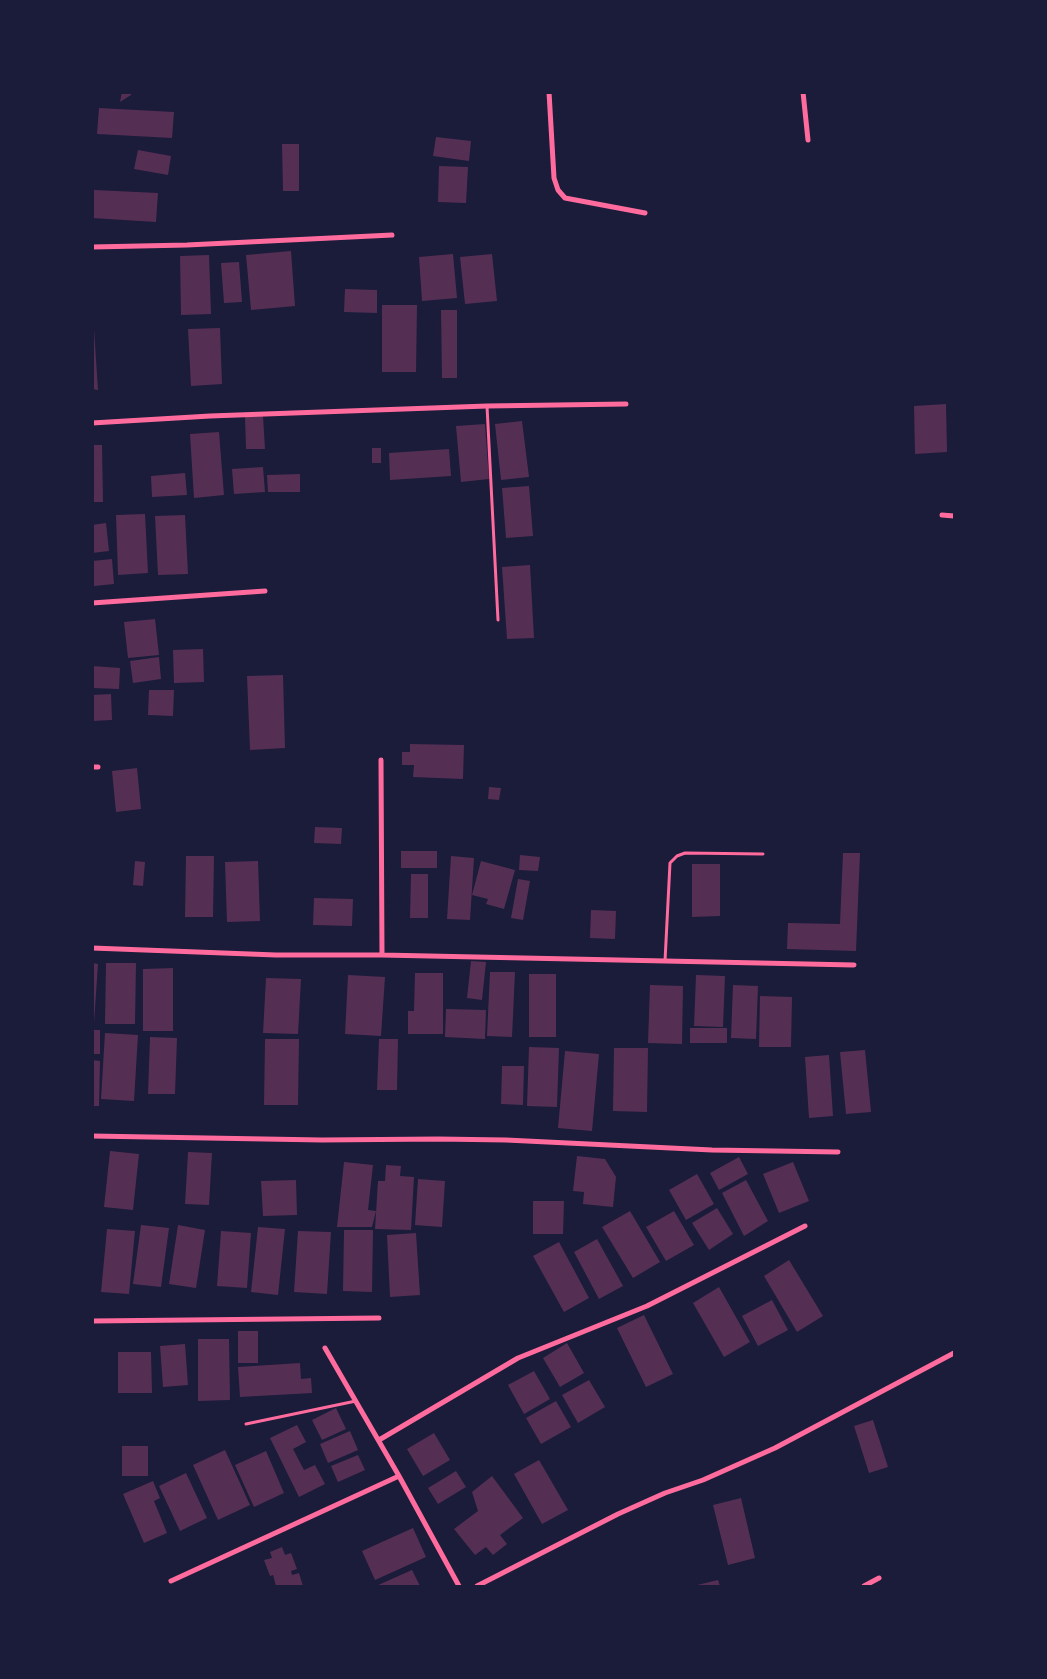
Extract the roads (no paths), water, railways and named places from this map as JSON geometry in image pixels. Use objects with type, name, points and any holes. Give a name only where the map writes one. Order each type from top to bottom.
[{"type":"street","points":[[549,92],[554,178],[558,190],[565,198],[644,213]]},
{"type":"street","points":[[803,92],[808,140]]},
{"type":"street","points":[[92,247],[206,245],[392,235]]},
{"type":"street","points":[[92,423],[210,416],[487,406],[626,404]]},
{"type":"street","points":[[942,515],[954,516]]},
{"type":"street","points":[[92,603],[265,591]]},
{"type":"street","points":[[381,760],[382,955]]},
{"type":"street","points":[[92,948],[276,955],[382,955],[854,965]]},
{"type":"street","points":[[92,1136],[322,1140],[506,1140],[712,1150],[838,1152]]},
{"type":"street","points":[[379,1440],[518,1358],[647,1306],[805,1226]]},
{"type":"street","points":[[92,1321],[379,1318]]},
{"type":"street","points":[[326,1348],[399,1476],[458,1586]]},
{"type":"street","points":[[477,1586],[618,1514],[665,1493],[703,1480],[775,1448],[954,1353]]},
{"type":"street","points":[[171,1581],[399,1476]]},
{"type":"street","points":[[864,1586],[880,1578]]},
{"type":"lane","points":[[487,406],[498,620]]},
{"type":"lane","points":[[665,961],[670,863],[677,856],[685,853],[763,854]]},
{"type":"lane","points":[[246,1424],[356,1401]]}]
